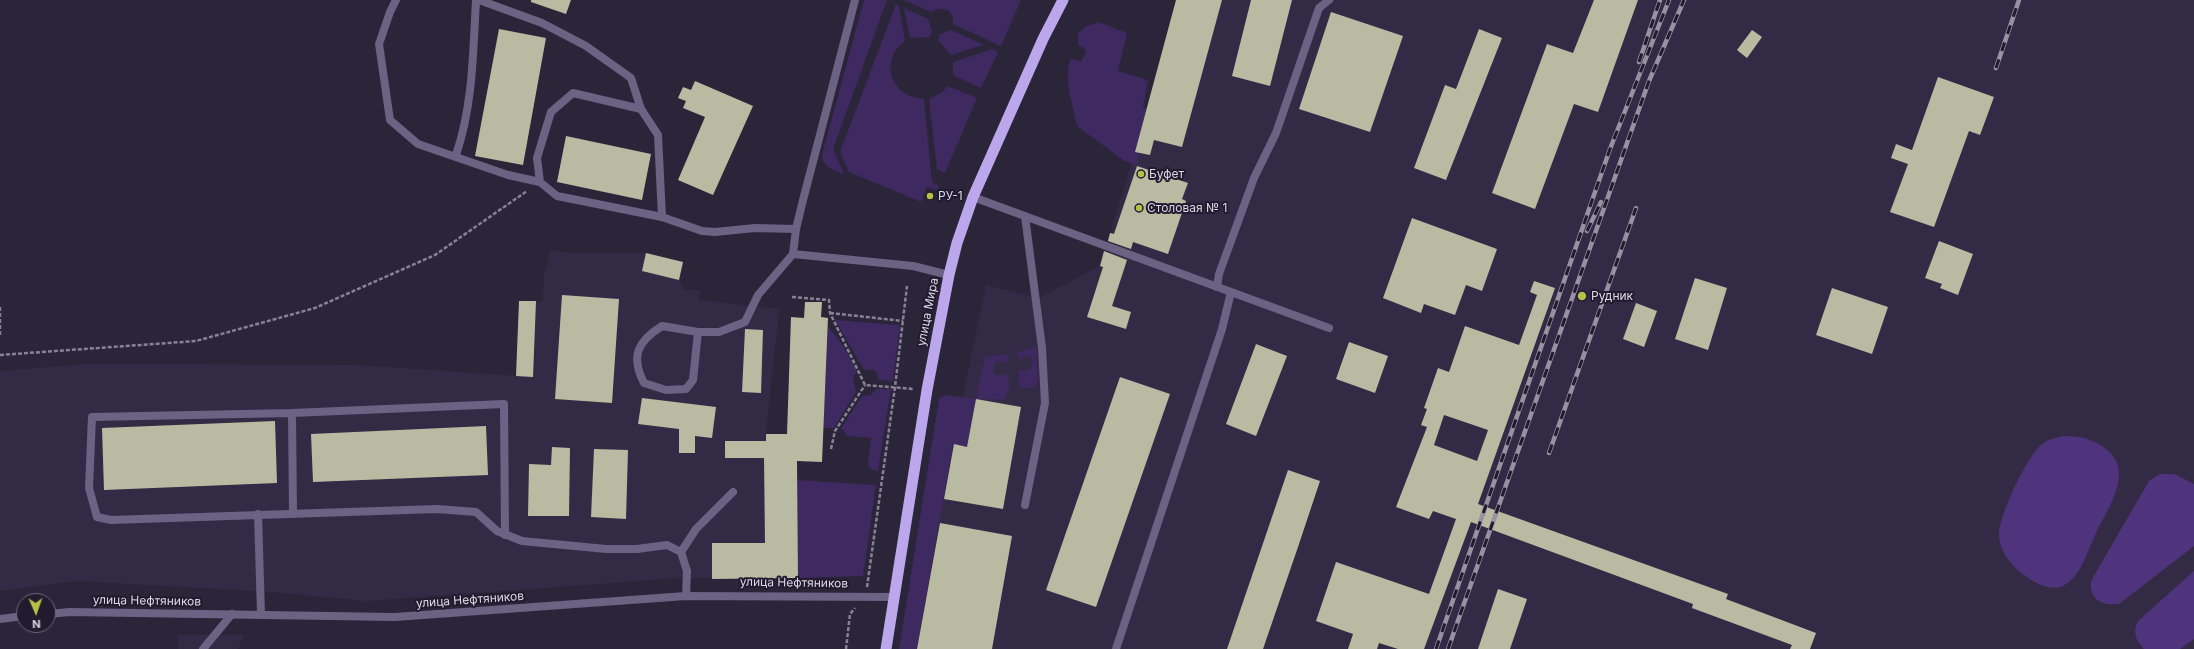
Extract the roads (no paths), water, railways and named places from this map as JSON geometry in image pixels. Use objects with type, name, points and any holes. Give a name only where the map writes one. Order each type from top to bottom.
[{"type":"highway","name":"улица Мира","points":[[886,649],[926,390],[949,275],[973,197],[1042,40],[1063,0]]},
{"type":"street","points":[[396,0],[390,12],[379,44],[390,120],[418,144],[508,175],[540,182],[557,196],[662,217],[702,231],[715,232],[755,228],[796,229]]},
{"type":"street","points":[[456,156],[465,128],[472,85],[476,0]]},
{"type":"street","points":[[479,0],[542,23],[586,46],[631,78],[640,109],[658,136],[662,217]]},
{"type":"street","points":[[698,332],[693,380],[686,389],[666,390],[644,383],[637,370],[637,352],[647,335],[662,326],[698,332],[719,332],[745,322],[758,295],[793,254],[796,229],[856,0]]},
{"type":"street","points":[[1218,287],[1219,274],[1254,178],[1276,133],[1319,8],[1329,0]]},
{"type":"street","points":[[540,182],[537,158],[551,112],[573,94],[640,109]]},
{"type":"street","points":[[973,197],[1329,328]]},
{"type":"street","points":[[1025,216],[1042,348],[1045,387],[1044,403],[1025,505]]},
{"type":"street","points":[[793,254],[913,266],[949,275]]},
{"type":"street","points":[[1116,649],[1222,329],[1231,292]]},
{"type":"street","points":[[505,535],[504,404],[292,413],[92,417],[89,488],[97,517],[111,520],[437,509],[476,512],[497,531],[505,535],[522,541],[606,549],[637,549],[667,545],[681,552],[687,571],[686,596]]},
{"type":"street","points":[[292,413],[293,513]]},
{"type":"street","points":[[681,552],[696,529],[733,492]]},
{"type":"street","points":[[258,514],[261,614]]},
{"type":"street","name":"улица Нефтяников","points":[[56,613],[70,612],[261,614],[395,618],[686,596],[894,597]]},
{"type":"street","points":[[203,649],[232,614]]},
{"type":"street","points":[[0,619],[16,617]]},
{"type":"railway","points":[[1639,62],[1660,0]]},
{"type":"railway","points":[[1436,649],[1610,149],[1669,0]]},
{"type":"railway","points":[[1448,649],[1649,81],[1684,0]]},
{"type":"railway","points":[[1996,68],[2019,0]]},
{"type":"railway","points":[[1587,231],[1601,202]]},
{"type":"railway","points":[[1549,453],[1636,208]]},
{"type":"place","name":"Буфет","points":[[1141,174]]},
{"type":"place","name":"РУ-1","points":[[930,196]]},
{"type":"place","name":"Столовая № 1","points":[[1139,208]]},
{"type":"place","name":"Рудник","points":[[1582,296]]}]
